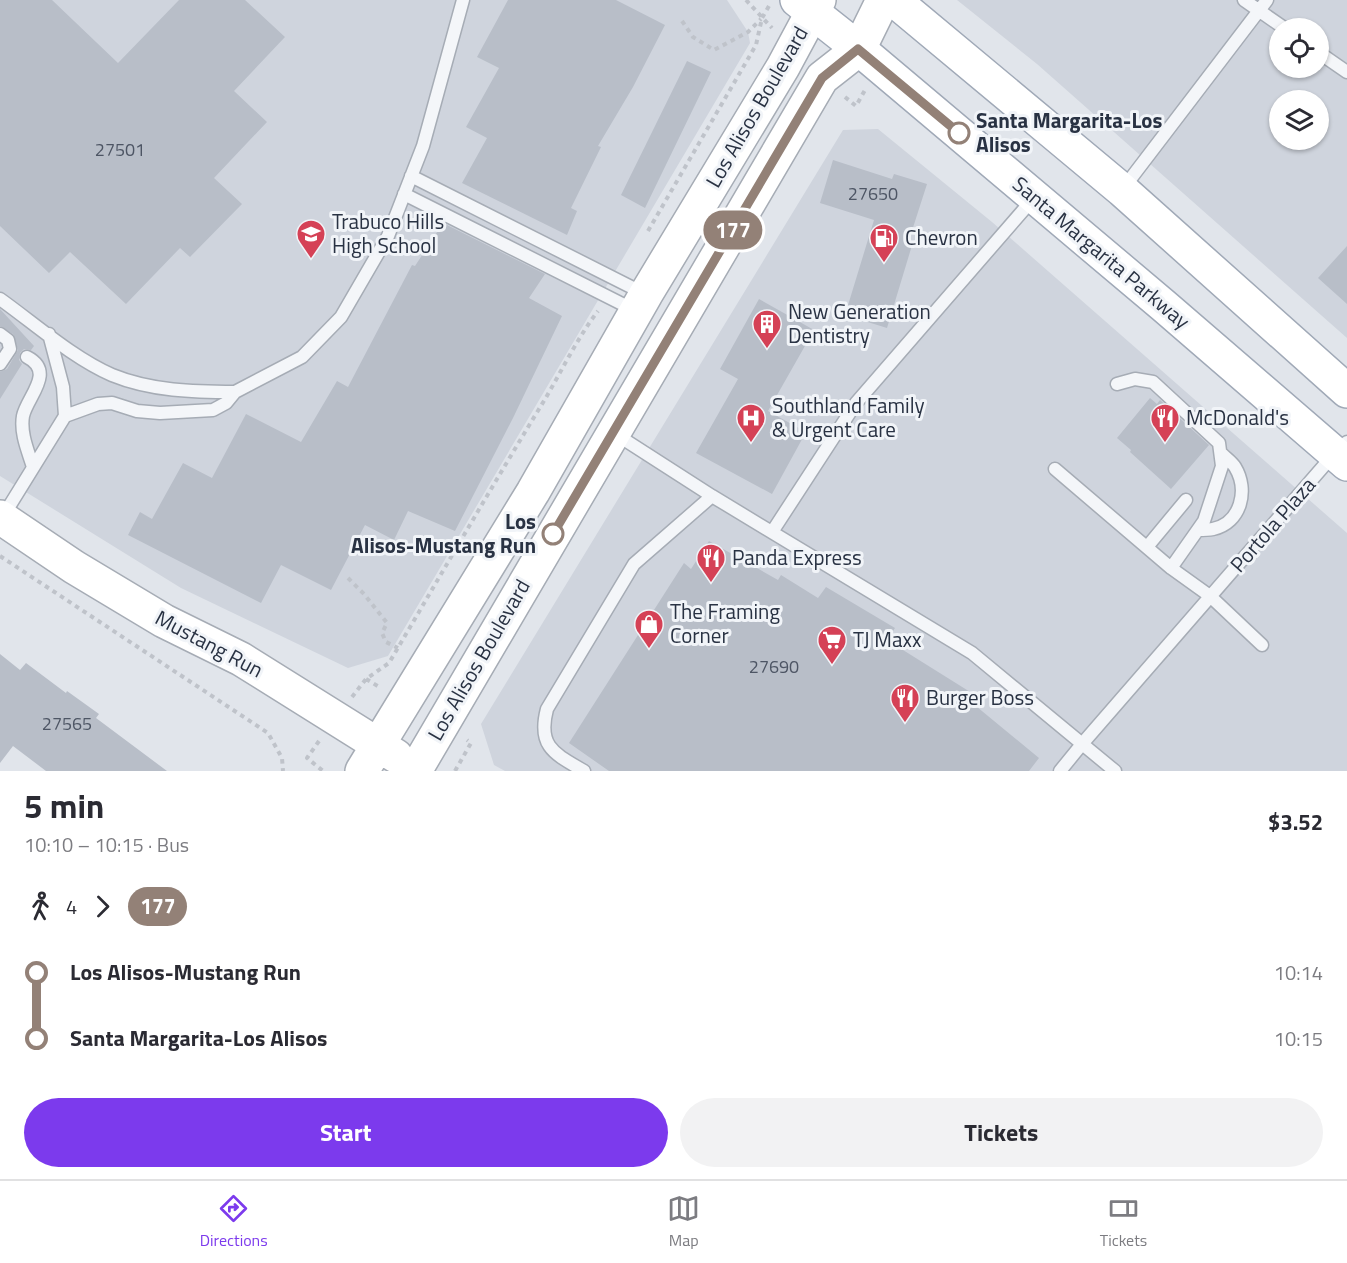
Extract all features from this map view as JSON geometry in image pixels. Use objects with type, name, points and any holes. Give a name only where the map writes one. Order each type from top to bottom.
[{"type":"main road","name":"Los Alisos Boulevard","points":[[416,770],[822,78],[858,49],[883,0]]},
{"type":"main road","points":[[894,0],[1122,190],[1347,391]]},
{"type":"main road","name":"Los Alisos Boulevard","points":[[369,757],[533,492],[631,301],[783,67],[809,4]]},
{"type":"main road","name":"Santa Margarita Parkway","points":[[809,4],[858,49],[1034,197],[1343,453]]},
{"type":"main road","name":"Mustang Run","points":[[1,518],[74,567],[154,615],[241,659],[369,757],[416,770]]},
{"type":"lane","points":[[1,518],[65,416],[105,403],[137,411],[160,413],[213,410],[226,403],[235,392],[302,357],[341,317],[388,236],[423,146],[463,0]]},
{"type":"lane","points":[[1244,0],[1269,18]]},
{"type":"lane","points":[[1122,190],[1267,0]]},
{"type":"lane","points":[[1329,60],[1347,72]]},
{"type":"lane","points":[[411,176],[631,301]]},
{"type":"lane","points":[[404,194],[631,301]]},
{"type":"lane","points":[[772,532],[856,403],[1034,197]]},
{"type":"lane","points":[[0,299],[75,355],[111,375],[150,387],[191,392],[235,392]]},
{"type":"lane","points":[[0,334],[8,340],[10,349],[0,364]]},
{"type":"lane","points":[[49,334],[63,387],[65,416]]},
{"type":"lane","points":[[27,357],[33,360],[38,367],[39,378],[38,387],[23,416],[25,443],[33,467]]},
{"type":"lane","points":[[1117,384],[1135,379],[1153,382],[1219,443],[1221,454],[1218,481],[1204,520],[1171,568]]},
{"type":"lane","points":[[613,432],[712,496],[972,652],[1115,771]]},
{"type":"lane","name":"Portola Plaza","points":[[1060,771],[1210,597],[1343,453]]},
{"type":"lane","points":[[1198,530],[1222,526],[1241,504],[1242,487],[1235,467],[1221,454]]},
{"type":"lane","points":[[1055,469],[1171,568],[1210,597],[1262,645]]},
{"type":"lane","points":[[584,771],[553,753],[547,744],[543,728],[547,709],[634,564],[712,496]]},
{"type":"lane","points":[[1147,547],[1186,500]]},
{"type":"path","points":[[746,0],[762,18]]},
{"type":"path","points":[[682,21],[693,37],[714,50],[748,32],[762,18],[772,0]]},
{"type":"path","points":[[647,232],[756,45],[762,18]]},
{"type":"path","points":[[366,679],[389,663],[589,324],[631,301]]},
{"type":"path","points":[[0,556],[268,733],[282,758],[283,771]]},
{"type":"path","points":[[348,578],[387,623],[382,633],[386,642],[398,648]]},
{"type":"shaded area","name":"Trabuco Hills High School","points":[[0,0],[727,0],[748,32],[750,43],[388,656],[348,668],[181,588],[0,476]]},
{"type":"shaded area","points":[[957,0],[1347,0],[1347,338],[1037,64]]},
{"type":"shaded area","points":[[878,129],[992,222],[1347,533],[1347,771],[505,771],[494,765],[481,724],[843,130]]},
{"type":"building","points":[[0,0],[52,0],[118,63],[179,0],[245,0],[285,37],[234,91],[267,122],[214,178],[242,204],[190,257],[180,248],[126,304],[70,252],[49,273],[0,226]]},
{"type":"building","points":[[508,0],[616,0],[665,25],[633,87],[598,146],[601,147],[571,208],[577,211],[567,235],[462,183],[487,138],[466,127],[499,68],[477,57]]},
{"type":"building","points":[[687,61],[711,72],[645,208],[621,195]]},
{"type":"building","points":[[833,160],[892,179],[894,174],[927,184],[909,240],[913,242],[887,328],[845,315],[874,220],[820,203]]},
{"type":"building","points":[[443,223],[545,274],[529,298],[562,316],[455,531],[408,511],[394,540],[365,525],[331,590],[281,565],[261,603],[128,535],[140,512],[152,519],[183,463],[212,478],[246,414],[301,442],[337,381],[348,387],[412,265],[415,266]]},
{"type":"building","points":[[1347,246],[1347,304],[1318,278]]},
{"type":"building","points":[[759,299],[814,330],[768,411],[806,432],[772,494],[696,453],[738,379],[720,369]]},
{"type":"building","points":[[0,309],[34,346],[31,350],[24,349],[20,353],[19,360],[22,364],[0,399],[0,372],[7,369],[18,350],[13,334],[0,326]]},
{"type":"building","name":"McDonald's","points":[[1150,398],[1157,404],[1160,400],[1209,445],[1171,489],[1117,438]]},
{"type":"building","points":[[709,541],[778,580],[781,575],[818,598],[826,587],[895,628],[887,640],[975,695],[971,702],[1039,758],[1029,771],[609,771],[569,743],[684,563],[691,569]]},
{"type":"building","points":[[0,654],[20,670],[26,663],[66,693],[67,691],[99,714],[96,718],[167,771],[46,771],[13,746],[0,763]]},
{"type":"bus line","name":"177","points":[[553,534],[822,78],[858,49],[959,133]]},
{"type":"place","name":"Santa Margarita-Los Alisos","points":[[959,133]]},
{"type":"place","name":"Trabuco Hills High School","points":[[311,260]]},
{"type":"place","name":"Chevron","points":[[884,264]]},
{"type":"place","name":"New Generation Dentistry","points":[[767,350]]},
{"type":"place","name":"Southland Family & Urgent Care","points":[[751,444]]},
{"type":"place","name":"McDonald's","points":[[1165,444]]},
{"type":"place","name":"Los Alisos-Mustang Run","points":[[553,534]]},
{"type":"place","name":"Panda Express","points":[[711,584]]},
{"type":"place","name":"The Framing Corner","points":[[649,650]]},
{"type":"place","name":"TJ Maxx","points":[[832,666]]},
{"type":"place","name":"Burger Boss","points":[[905,724]]}]
